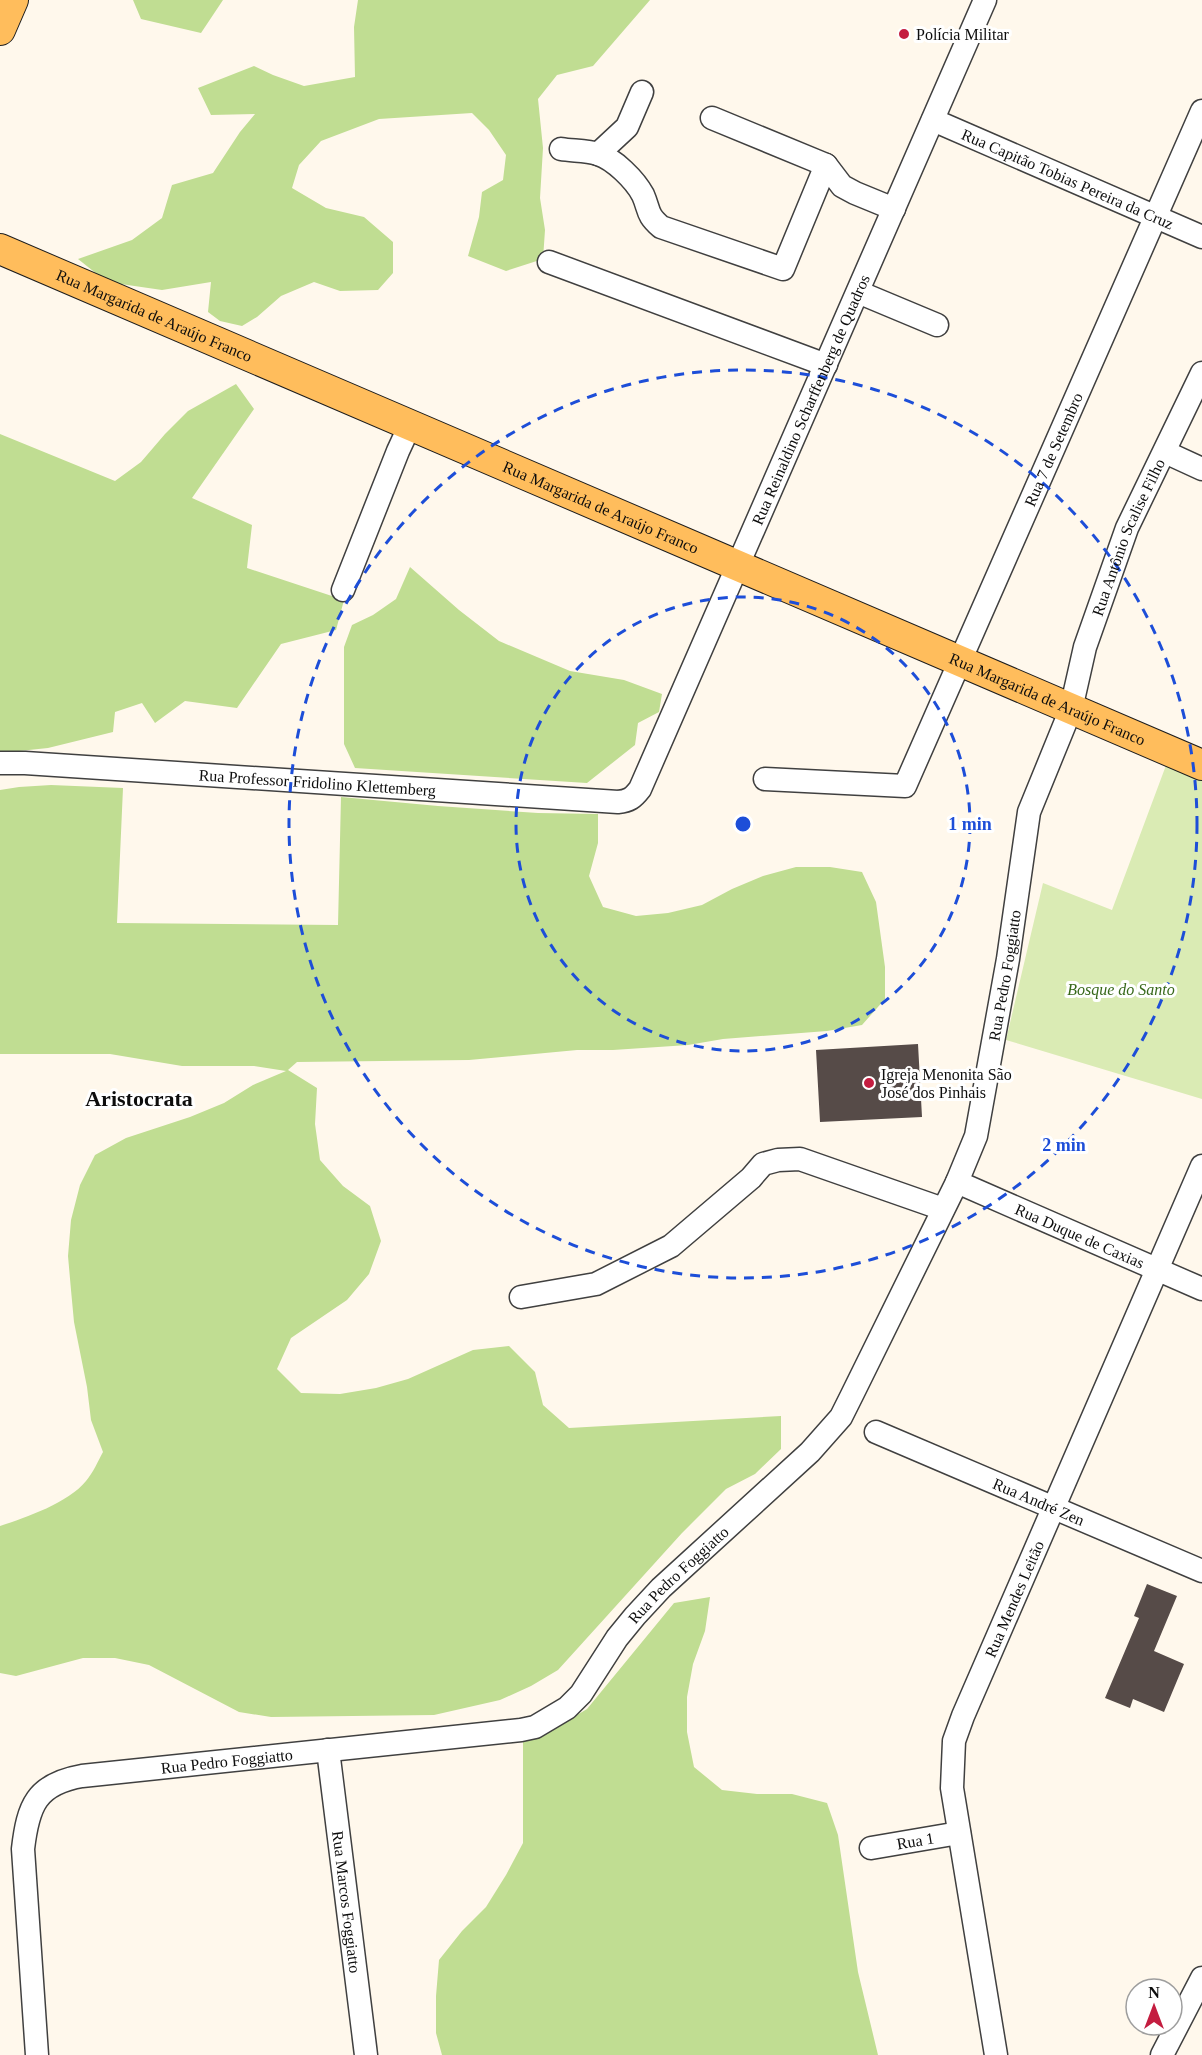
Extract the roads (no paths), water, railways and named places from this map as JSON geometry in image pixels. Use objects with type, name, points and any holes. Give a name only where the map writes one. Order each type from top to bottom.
[{"type":"main road","points":[[0,30],[13,0]]},
{"type":"main road","name":"Rua Margarida de Araújo Franco","points":[[0,249],[1202,765]]},
{"type":"street","name":"Rua Reinaldino Scharffenberg de Quadros","points":[[634,798],[640,789],[986,0]]},
{"type":"street","points":[[598,153],[627,127],[642,92]]},
{"type":"street","name":"Rua 7 de Setembro","points":[[765,779],[905,786],[1202,111]]},
{"type":"street","points":[[712,118],[826,165],[842,186],[894,209]]},
{"type":"street","name":"Rua Capitão Tobias Pereira da Cruz","points":[[933,120],[1202,237]]},
{"type":"street","points":[[561,149],[598,153],[618,167],[634,182],[643,195],[651,218],[661,227],[783,269],[826,165]]},
{"type":"street","points":[[549,261],[826,365]]},
{"type":"street","points":[[858,292],[937,325]]},
{"type":"street","name":"Rua Antônio Scalise Filho","points":[[1071,709],[1085,647],[1131,519],[1202,373]]},
{"type":"street","points":[[343,590],[398,451],[411,425]]},
{"type":"street","points":[[1164,452],[1202,469]]},
{"type":"street","name":"Rua Pedro Foggiatto","points":[[37,2055],[23,1849],[31,1808],[46,1789],[62,1779],[82,1776],[521,1730],[544,1723],[567,1708],[580,1694],[617,1638],[661,1588],[810,1452],[841,1417],[968,1158],[980,1119],[1008,959],[1029,812],[1071,709]]},
{"type":"street","name":"Rua Professor Fridolino Klettemberg","points":[[0,764],[25,763],[618,802],[627,802],[634,798]]},
{"type":"street","points":[[521,1297],[597,1284],[671,1246],[751,1178],[763,1164],[778,1160],[800,1159],[943,1209]]},
{"type":"street","name":"Rua Mendes Leitão","points":[[996,2055],[952,1788],[954,1741],[1202,1166]]},
{"type":"street","name":"Rua Duque de Caxias","points":[[957,1182],[1202,1289]]},
{"type":"street","name":"Rua André Zen","points":[[876,1432],[1202,1571]]},
{"type":"street","name":"Rua Marcos Foggiatto","points":[[328,1750],[366,2055]]},
{"type":"street","name":"Rua 1","points":[[871,1848],[959,1833]]},
{"type":"street","points":[[1162,2055],[1202,1978]]},
{"type":"place","name":"Polícia Militar","points":[[904,34]]},
{"type":"place","name":"Igreja Menonita São José dos Pinhais","points":[[869,1083]]},
{"type":"district","name":"Aristocrata","points":[[139,1098]]},
{"type":"park label","name":"Bosque do Santo","points":[[1121,989]]}]
